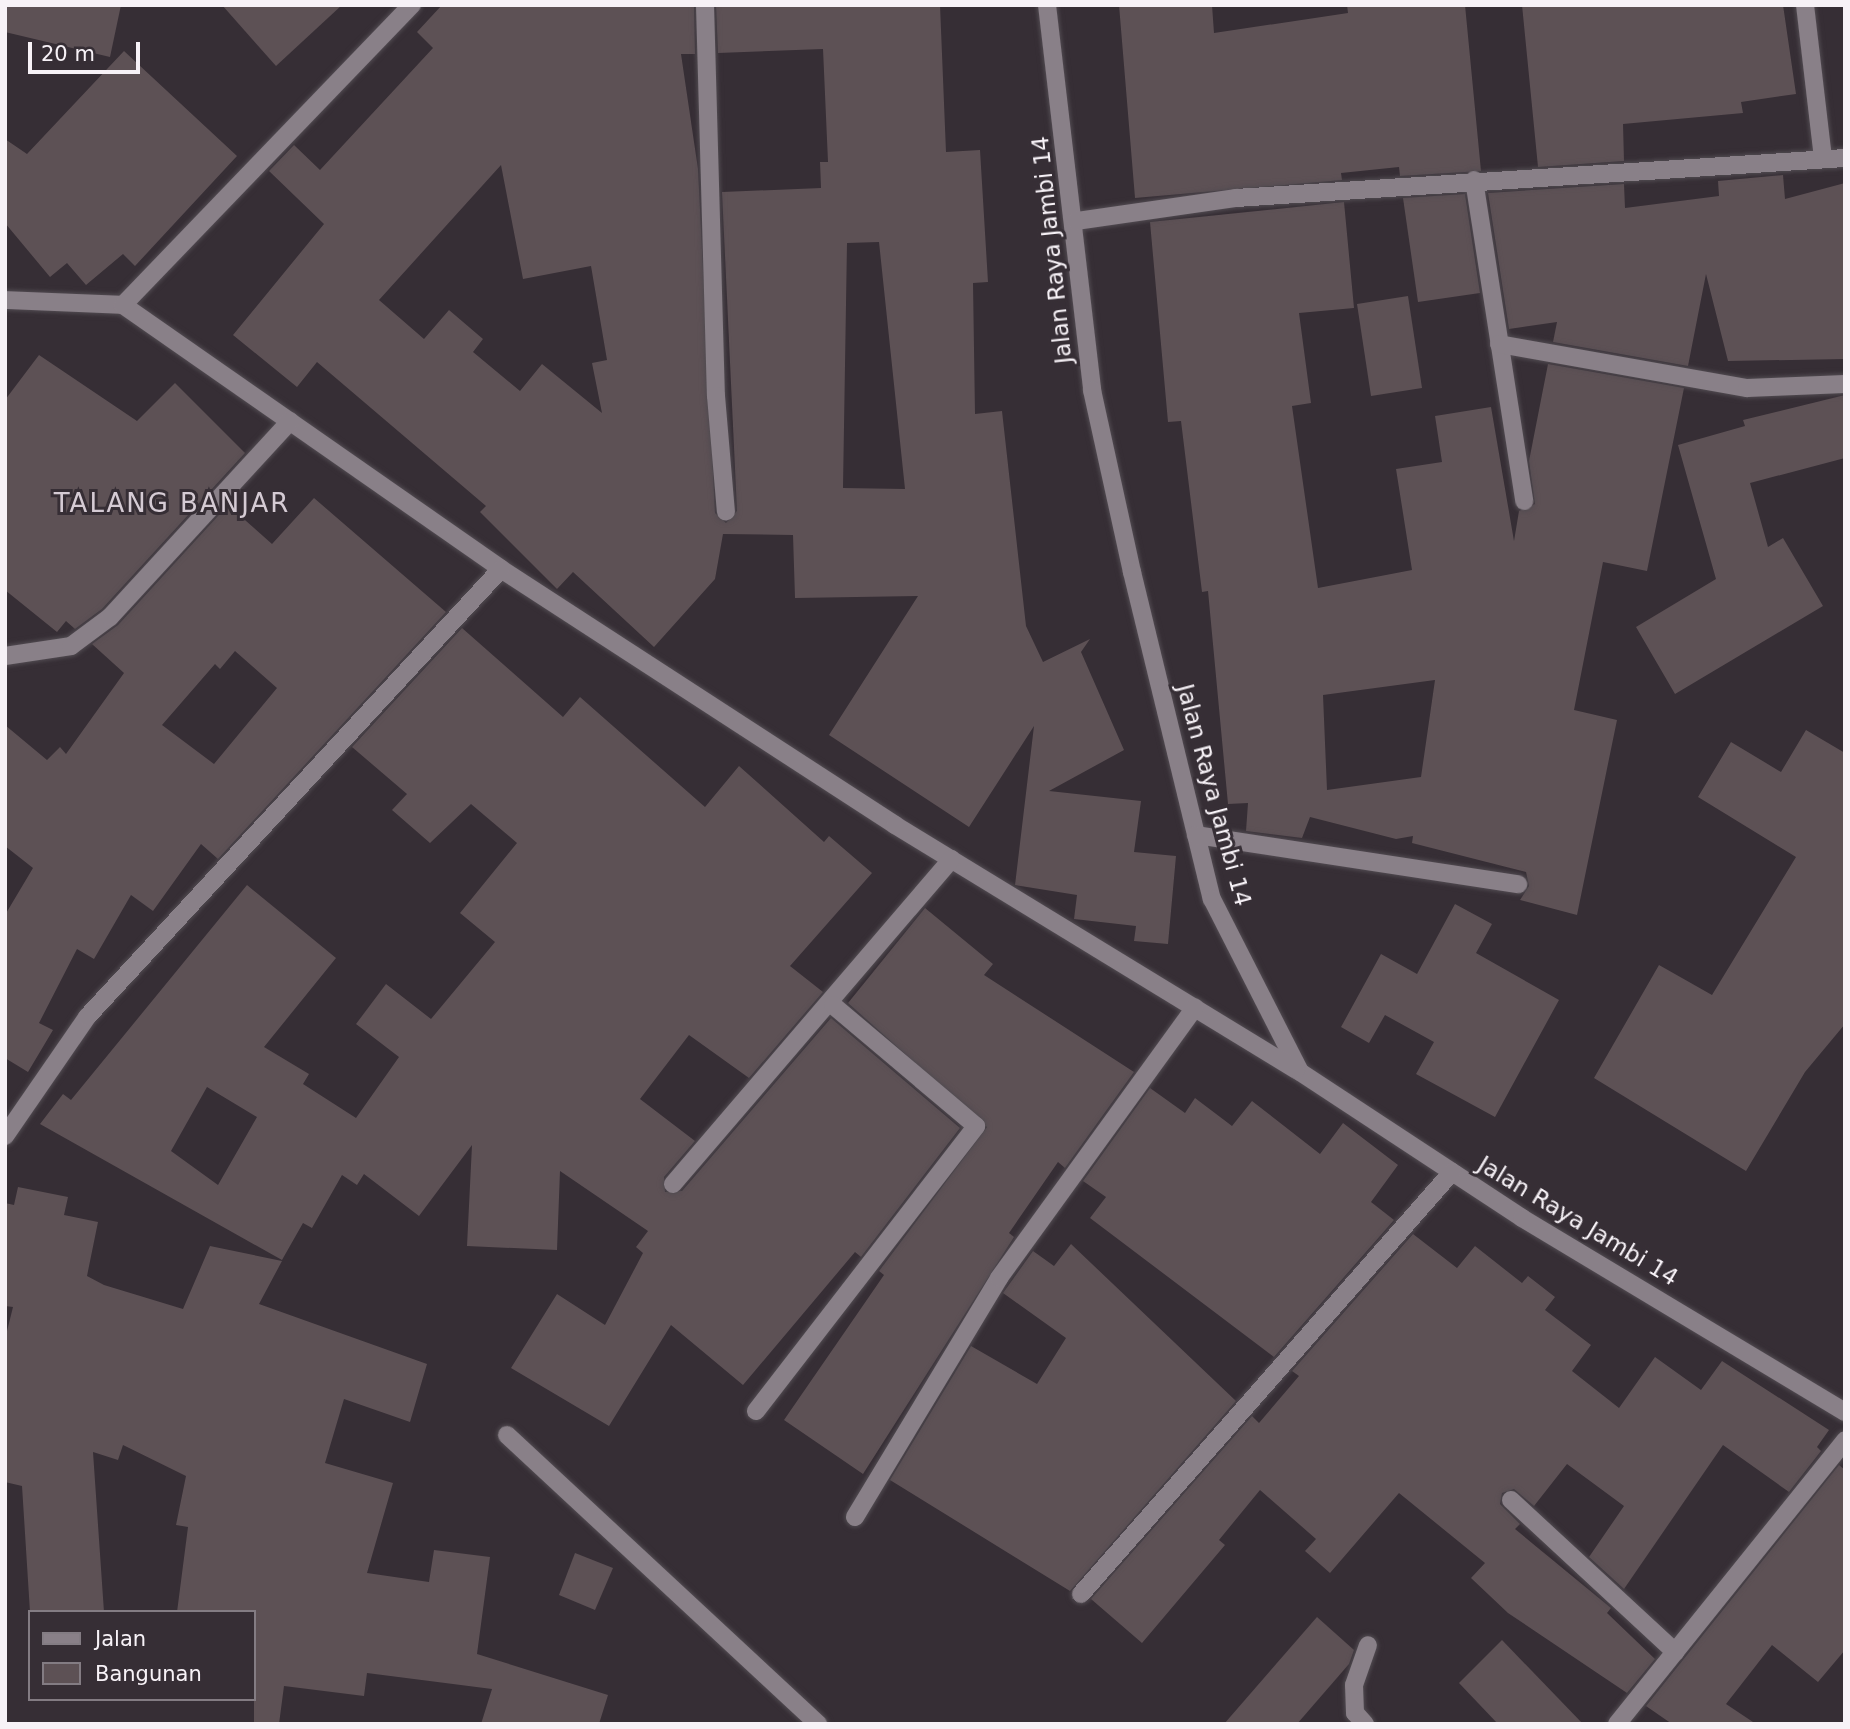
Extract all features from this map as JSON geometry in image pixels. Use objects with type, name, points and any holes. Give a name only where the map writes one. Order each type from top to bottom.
[{"type":"street","points":[[123,305],[412,5]]},
{"type":"street","points":[[705,5],[716,396],[726,512]]},
{"type":"street","name":"Jalan Raya Jambi 14","points":[[1047,5],[1076,221],[1093,390],[1196,835],[1212,899],[1300,1072],[1452,1172],[1845,1412]]},
{"type":"street","points":[[1805,5],[1823,159]]},
{"type":"street","points":[[1076,221],[1236,198],[1474,180],[1845,158]]},
{"type":"street","points":[[1474,180],[1524,501]]},
{"type":"street","points":[[5,300],[123,305],[501,569],[952,859],[1300,1072]]},
{"type":"street","points":[[1499,344],[1747,388],[1845,384]]},
{"type":"street","points":[[5,656],[71,646],[110,617],[290,421]]},
{"type":"street","points":[[5,1136],[87,1017],[501,569]]},
{"type":"street","points":[[1196,835],[1518,884]]},
{"type":"street","points":[[673,1184],[833,1004],[952,859]]},
{"type":"street","points":[[756,1412],[976,1126],[833,1004]]},
{"type":"street","points":[[855,1517],[999,1278],[1195,1007]]},
{"type":"street","points":[[1081,1594],[1452,1172]]},
{"type":"street","points":[[507,1435],[818,1724]]},
{"type":"street","points":[[1617,1724],[1845,1440]]},
{"type":"street","points":[[1511,1500],[1675,1652]]},
{"type":"street","points":[[1365,1724],[1354,1713],[1354,1685],[1368,1646]]},
{"type":"building","points":[[5,5],[121,5],[110,57],[5,32]]},
{"type":"building","points":[[222,5],[342,5],[276,66]]},
{"type":"building","points":[[442,5],[694,5],[695,54],[681,54],[698,169],[715,513],[726,523],[737,511],[722,192],[821,188],[820,162],[828,162],[823,49],[718,53],[716,5],[940,5],[946,152],[980,150],[988,282],[973,283],[975,414],[1002,411],[1026,626],[1043,662],[1090,639],[1081,652],[1124,750],[1049,791],[1141,801],[1134,852],[1176,856],[1168,944],[1134,941],[1136,926],[1074,919],[1077,895],[1015,885],[1034,726],[969,827],[829,735],[918,596],[795,598],[793,535],[723,534],[715,579],[654,647],[573,572],[557,589],[480,512],[486,506],[317,362],[297,387],[233,335],[324,224],[269,171],[294,145],[320,170],[433,48],[417,32]],"holes":[[[501,165],[523,279],[591,266],[607,360],[592,363],[602,413],[542,364],[520,391],[473,352],[483,339],[449,310],[424,339],[379,300]],[[879,242],[905,489],[843,488],[847,243]]]},
{"type":"building","points":[[1119,5],[1212,5],[1214,33],[1348,13],[1347,5],[1465,5],[1481,171],[1400,176],[1399,167],[1341,173],[1342,180],[1135,198]]},
{"type":"building","points":[[1522,5],[1783,5],[1796,94],[1741,102],[1743,113],[1623,124],[1624,161],[1538,167]]},
{"type":"building","points":[[124,51],[237,156],[135,266],[123,254],[86,285],[67,263],[50,277],[5,223],[5,139],[27,154]]},
{"type":"building","points":[[1783,175],[1785,199],[1845,183],[1845,359],[1728,361],[1706,274],[1688,366],[1553,342],[1557,322],[1509,329],[1488,193],[1624,184],[1625,208],[1719,196],[1718,181]]},
{"type":"building","points":[[1465,194],[1480,293],[1418,302],[1403,198]]},
{"type":"building","points":[[1344,202],[1354,308],[1299,313],[1311,403],[1292,406],[1318,588],[1412,570],[1396,469],[1442,462],[1435,416],[1491,407],[1514,541],[1519,511],[1535,504],[1529,461],[1548,364],[1684,388],[1647,571],[1603,562],[1574,710],[1617,720],[1577,915],[1520,900],[1529,886],[1526,872],[1412,843],[1413,836],[1396,839],[1310,817],[1302,838],[1246,831],[1248,803],[1228,804],[1208,591],[1202,592],[1181,421],[1168,422],[1150,222]],"holes":[[[1435,680],[1421,777],[1327,790],[1323,695]]]},
{"type":"building","points":[[1408,296],[1422,388],[1371,396],[1357,304]]},
{"type":"building","points":[[39,355],[137,421],[175,383],[245,453],[102,609],[75,629],[66,621],[57,632],[5,590],[5,400]]},
{"type":"building","points":[[1845,395],[1845,458],[1750,483],[1768,547],[1783,538],[1823,606],[1675,694],[1636,627],[1716,579],[1678,445],[1745,426],[1743,420]]},
{"type":"building","points":[[314,498],[446,612],[218,859],[201,844],[153,911],[131,895],[94,959],[77,949],[39,1023],[53,1030],[28,1072],[5,1058],[5,915],[33,868],[5,846],[5,725],[47,760],[60,747],[66,754],[124,673],[92,644],[118,625],[228,505],[272,544]],"holes":[[[235,651],[277,688],[214,764],[162,725],[215,664],[220,669]]]},
{"type":"building","points":[[462,628],[563,717],[580,697],[705,807],[739,766],[824,842],[829,836],[872,873],[790,966],[823,992],[749,1078],[689,1035],[640,1099],[695,1141],[664,1177],[665,1192],[682,1191],[831,1018],[960,1128],[861,1257],[855,1252],[743,1385],[671,1325],[609,1426],[511,1368],[557,1294],[605,1325],[643,1253],[636,1247],[648,1231],[560,1171],[557,1250],[467,1246],[472,1145],[419,1216],[364,1174],[357,1185],[342,1175],[312,1228],[303,1223],[282,1260],[40,1124],[63,1094],[71,1100],[247,885],[336,958],[264,1047],[309,1074],[303,1084],[356,1118],[399,1057],[356,1024],[386,984],[431,1019],[495,942],[460,913],[517,843],[471,804],[430,843],[392,810],[407,794],[352,747]],"holes":[[[207,1087],[257,1117],[218,1185],[171,1151]]]},
{"type":"building","points":[[1806,730],[1845,753],[1845,1024],[1805,1072],[1746,1171],[1594,1078],[1659,965],[1712,995],[1796,857],[1698,797],[1731,742],[1781,772]]},
{"type":"building","points":[[1455,904],[1492,924],[1476,953],[1559,1000],[1495,1117],[1416,1074],[1434,1042],[1385,1015],[1369,1043],[1341,1027],[1381,954],[1417,974]]},
{"type":"building","points":[[925,908],[993,964],[984,975],[1134,1072],[1065,1168],[1058,1162],[1009,1233],[1014,1237],[863,1474],[784,1420],[884,1275],[879,1271],[987,1127],[848,1003]]},
{"type":"building","points":[[1150,1088],[1185,1113],[1195,1098],[1232,1126],[1252,1101],[1320,1154],[1343,1123],[1398,1165],[1371,1202],[1394,1220],[1274,1357],[1090,1218],[1106,1197],[1083,1181]]},
{"type":"building","points":[[18,1187],[68,1197],[64,1215],[98,1222],[87,1276],[104,1285],[183,1309],[210,1246],[282,1261],[259,1304],[427,1364],[410,1422],[344,1399],[325,1463],[393,1483],[367,1573],[429,1582],[434,1550],[490,1557],[477,1654],[608,1695],[599,1724],[481,1724],[492,1689],[367,1673],[364,1696],[284,1686],[279,1724],[254,1724],[256,1610],[177,1610],[188,1527],[176,1525],[186,1476],[123,1445],[118,1460],[93,1452],[104,1610],[30,1610],[22,1486],[5,1482],[5,1339],[13,1307],[5,1306],[5,1203],[14,1205]]},
{"type":"building","points":[[1413,1234],[1457,1268],[1475,1246],[1522,1283],[1528,1276],[1555,1297],[1545,1310],[1591,1345],[1572,1371],[1619,1408],[1655,1357],[1701,1390],[1722,1361],[1829,1430],[1817,1447],[1821,1451],[1789,1492],[1723,1445],[1624,1589],[1589,1557],[1624,1506],[1567,1464],[1534,1506],[1514,1489],[1502,1493],[1500,1504],[1520,1524],[1515,1529],[1611,1608],[1607,1613],[1655,1659],[1627,1693],[1508,1613],[1471,1578],[1485,1563],[1399,1493],[1330,1573],[1305,1551],[1316,1539],[1260,1490],[1219,1540],[1225,1545],[1142,1643],[1091,1599],[1252,1416],[1259,1423],[1299,1376],[1292,1371]]},
{"type":"building","points":[[1071,1244],[1236,1401],[1070,1591],[890,1480],[971,1346],[1037,1384],[1066,1338],[1003,1293],[1033,1251],[1054,1266]]},
{"type":"building","points":[[1839,1465],[1845,1470],[1845,1650],[1818,1682],[1772,1645],[1726,1704],[1756,1724],[1672,1724],[1646,1706]]},
{"type":"building","points":[[575,1553],[613,1568],[595,1610],[559,1595]]},
{"type":"building","points":[[1317,1617],[1354,1650],[1349,1664],[1297,1724],[1224,1724]]},
{"type":"building","points":[[1502,1640],[1583,1724],[1498,1724],[1459,1683]]},
{"type":"district","name":"TALANG BANJAR","points":[[172,504]]}]
